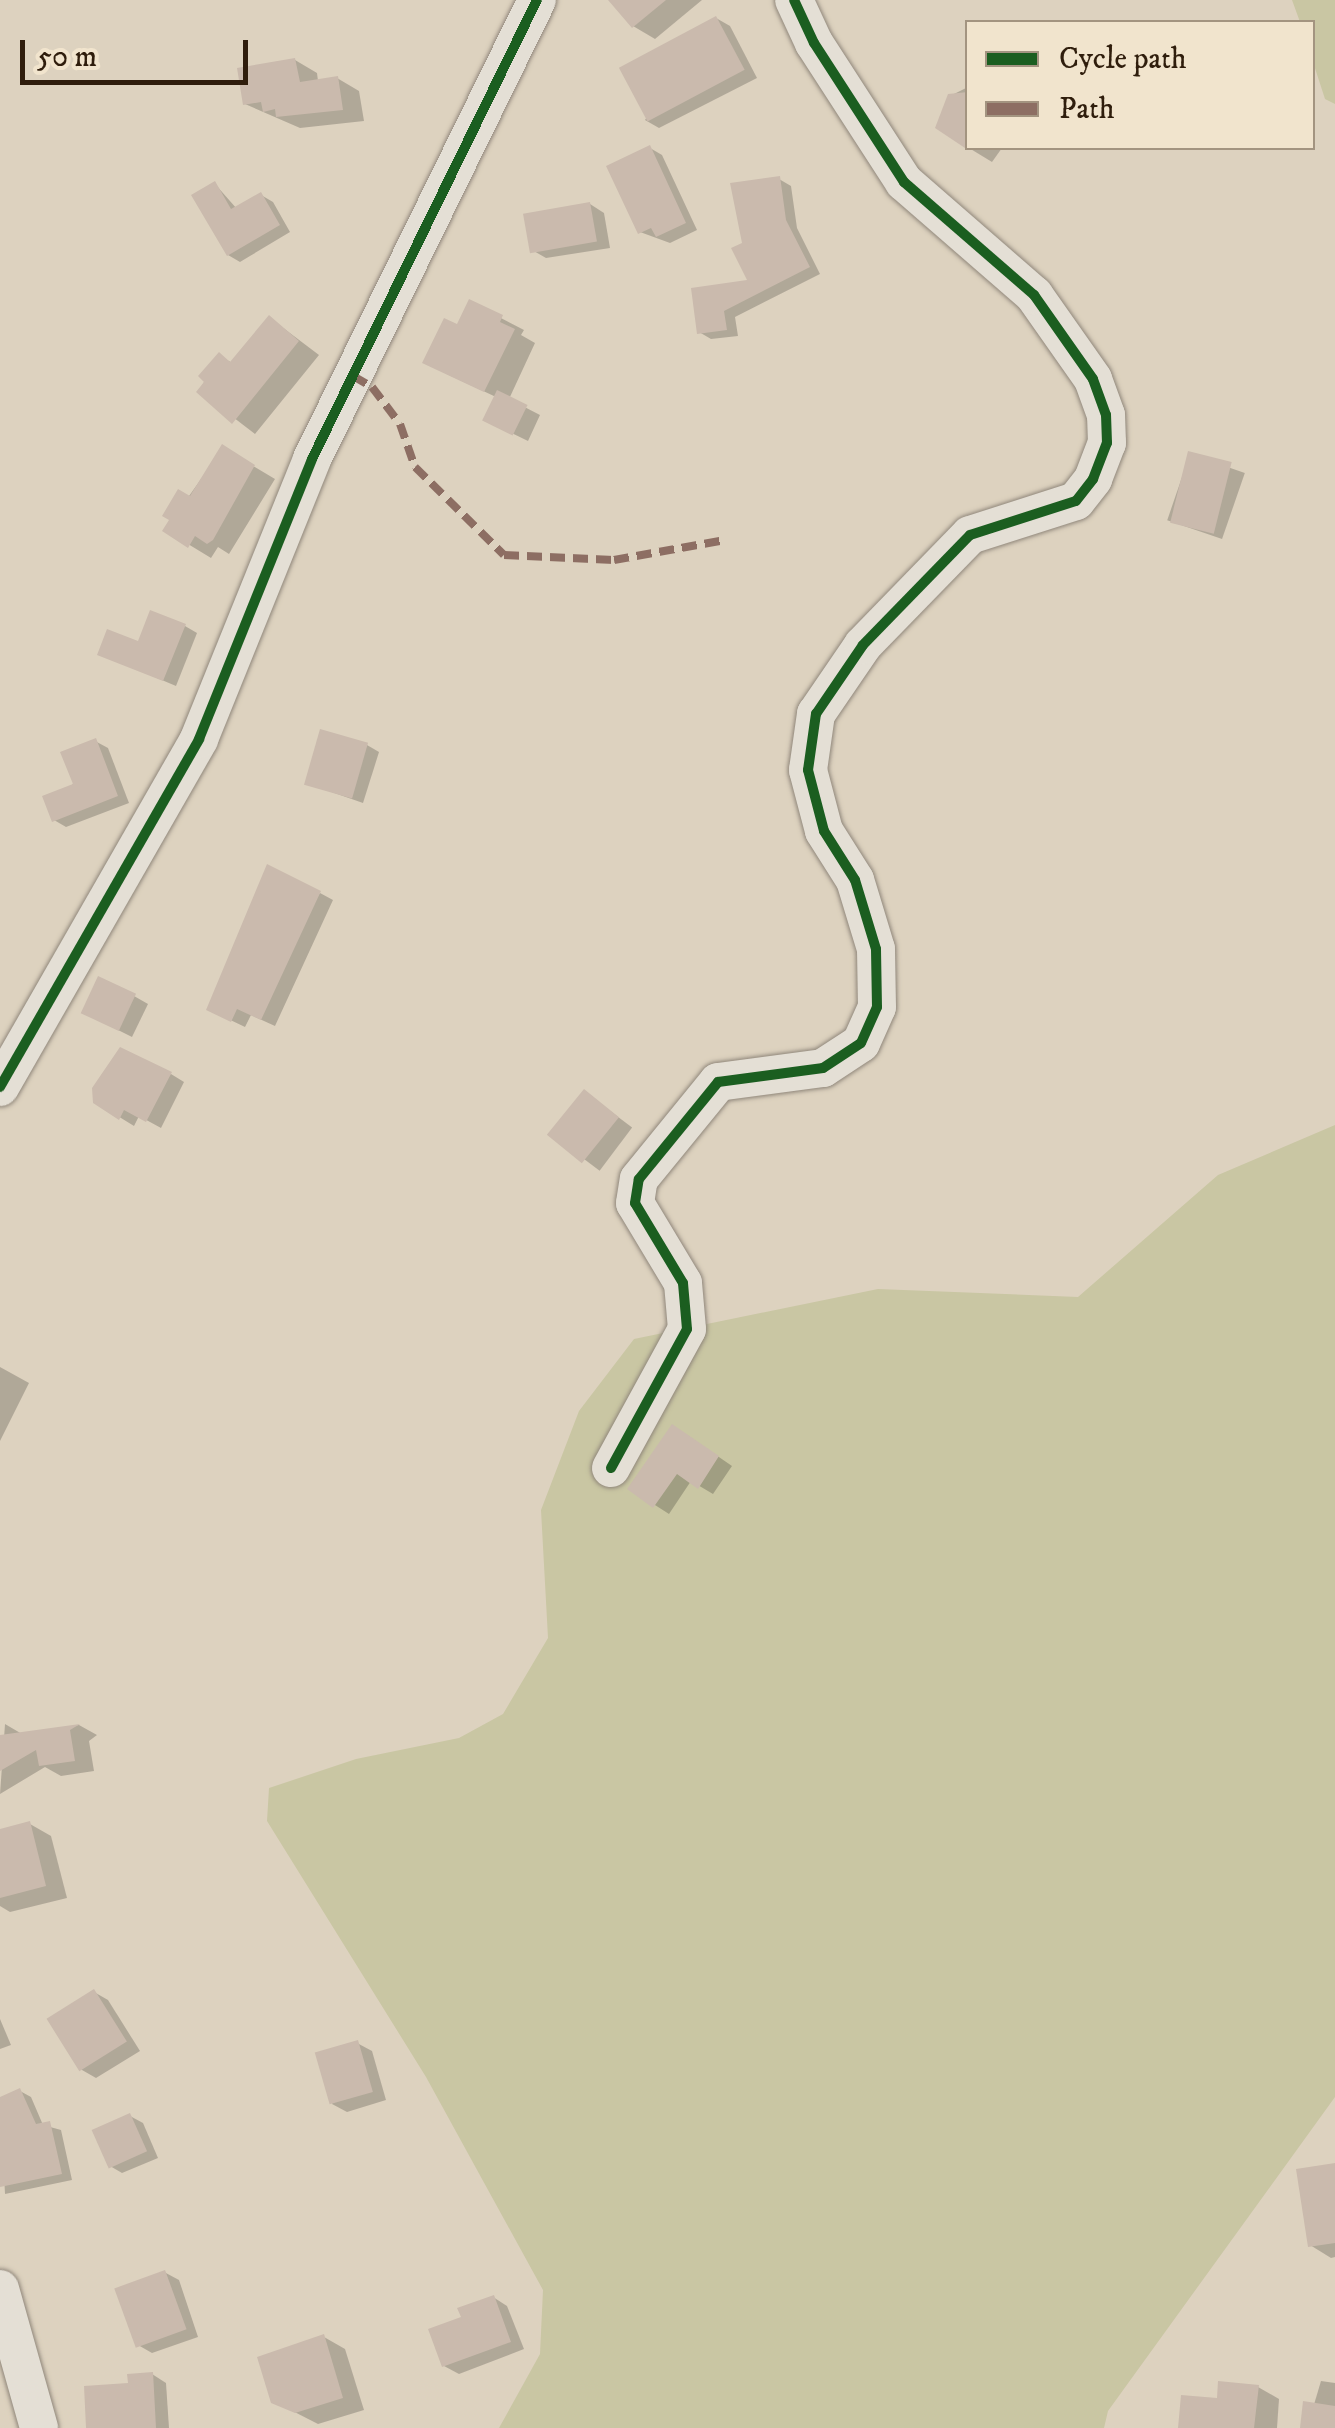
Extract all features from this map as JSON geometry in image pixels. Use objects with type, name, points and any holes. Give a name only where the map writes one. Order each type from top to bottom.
[{"type":"street","points":[[0,1087],[200,739],[312,459],[537,0]]},
{"type":"street","points":[[611,1468],[688,1329],[683,1283],[636,1203],[639,1179],[718,1082],[823,1068],[861,1044],[877,1007],[876,950],[856,880],[824,831],[808,770],[816,714],[863,645],[970,535],[1076,501],[1094,479],[1107,443],[1106,415],[1093,379],[1034,295],[904,182],[814,43],[794,0]]},
{"type":"street","points":[[0,2289],[13,2370],[39,2428]]},
{"type":"shaded area","points":[[1292,0],[1335,0],[1335,104],[1325,99],[1315,68],[1315,20],[1299,20]]},
{"type":"shaded area","points":[[1335,1125],[1335,2097],[1108,2411],[1104,2428],[499,2428],[540,2354],[543,2290],[426,2077],[267,1821],[269,1788],[356,1759],[459,1738],[503,1714],[548,1638],[541,1510],[579,1411],[634,1339],[878,1289],[1078,1297],[1218,1175]]},
{"type":"building","points":[[608,0],[666,0],[632,28]]},
{"type":"building","points":[[716,16],[745,70],[648,122],[619,68]]},
{"type":"building","points":[[295,58],[300,82],[338,76],[343,110],[276,117],[275,109],[263,112],[261,102],[243,105],[237,68]]},
{"type":"building","points":[[965,92],[965,148],[935,128],[948,94]]},
{"type":"building","points":[[650,145],[686,223],[656,237],[651,228],[638,234],[606,166]]},
{"type":"building","points":[[780,176],[786,220],[810,267],[724,311],[727,330],[697,334],[691,288],[747,280],[731,248],[742,243],[730,183]]},
{"type":"building","points":[[215,181],[231,209],[261,192],[280,225],[227,256],[191,195]]},
{"type":"building","points":[[590,202],[597,241],[530,253],[523,214]]},
{"type":"building","points":[[469,299],[503,315],[500,322],[515,329],[484,392],[422,363],[444,318],[457,324]]},
{"type":"building","points":[[269,315],[299,341],[232,424],[196,392],[204,382],[198,376],[219,352],[230,362]]},
{"type":"building","points":[[497,390],[528,405],[513,435],[482,421]]},
{"type":"building","points":[[222,444],[255,465],[213,540],[207,544],[195,536],[188,548],[162,531],[169,520],[162,516],[178,489],[190,496]]},
{"type":"building","points":[[1188,451],[1232,462],[1214,534],[1170,523]]},
{"type":"building","points":[[150,610],[186,624],[163,681],[97,655],[107,629],[138,641]]},
{"type":"building","points":[[320,729],[368,743],[352,799],[304,785]]},
{"type":"building","points":[[96,738],[118,796],[52,822],[42,796],[73,784],[60,752]]},
{"type":"building","points":[[267,864],[321,891],[261,1020],[237,1009],[231,1022],[206,1010]]},
{"type":"building","points":[[98,976],[136,994],[119,1031],[81,1013]]},
{"type":"building","points":[[120,1047],[172,1072],[146,1122],[124,1110],[119,1120],[93,1103],[92,1088]]},
{"type":"building","points":[[584,1089],[619,1117],[582,1163],[547,1135]]},
{"type":"building","points":[[672,1424],[719,1456],[698,1489],[677,1474],[653,1508],[627,1489]]},
{"type":"building","points":[[80,1724],[70,1730],[75,1761],[39,1766],[36,1750],[0,1771],[0,1735]]},
{"type":"building","points":[[30,1821],[46,1886],[0,1898],[0,1829]]},
{"type":"building","points":[[94,1989],[127,2042],[79,2071],[47,2019]]},
{"type":"building","points":[[358,2040],[373,2092],[330,2104],[315,2052]]},
{"type":"building","points":[[20,2088],[36,2124],[50,2121],[62,2174],[0,2187],[0,2097]]},
{"type":"building","points":[[130,2113],[147,2151],[109,2168],[92,2130]]},
{"type":"building","points":[[1335,2163],[1335,2243],[1308,2247],[1296,2169]]},
{"type":"building","points":[[165,2270],[187,2329],[136,2348],[114,2288]]},
{"type":"building","points":[[494,2295],[511,2342],[442,2367],[428,2329],[461,2317],[457,2308]]},
{"type":"building","points":[[324,2334],[343,2398],[295,2413],[271,2403],[257,2357]]},
{"type":"building","points":[[153,2372],[156,2428],[86,2428],[84,2386],[128,2383],[127,2374]]},
{"type":"building","points":[[1218,2381],[1259,2385],[1254,2428],[1178,2428],[1181,2395],[1217,2398]]},
{"type":"building","points":[[1303,2401],[1335,2406],[1335,2428],[1300,2428]]},
{"type":"marked path","points":[[353,376],[372,387],[400,424],[415,467],[504,555],[614,560],[725,540]]},
{"type":"cycle path","points":[[0,1087],[199,739],[312,459],[537,0]]},
{"type":"cycle path","points":[[611,1468],[687,1329],[683,1283],[635,1203],[639,1179],[718,1082],[823,1068],[861,1043],[877,1007],[876,949],[855,880],[824,831],[808,770],[816,714],[863,645],[970,535],[1076,501],[1093,479],[1107,443],[1106,415],[1093,379],[1034,295],[904,182],[814,43],[794,0]]}]
